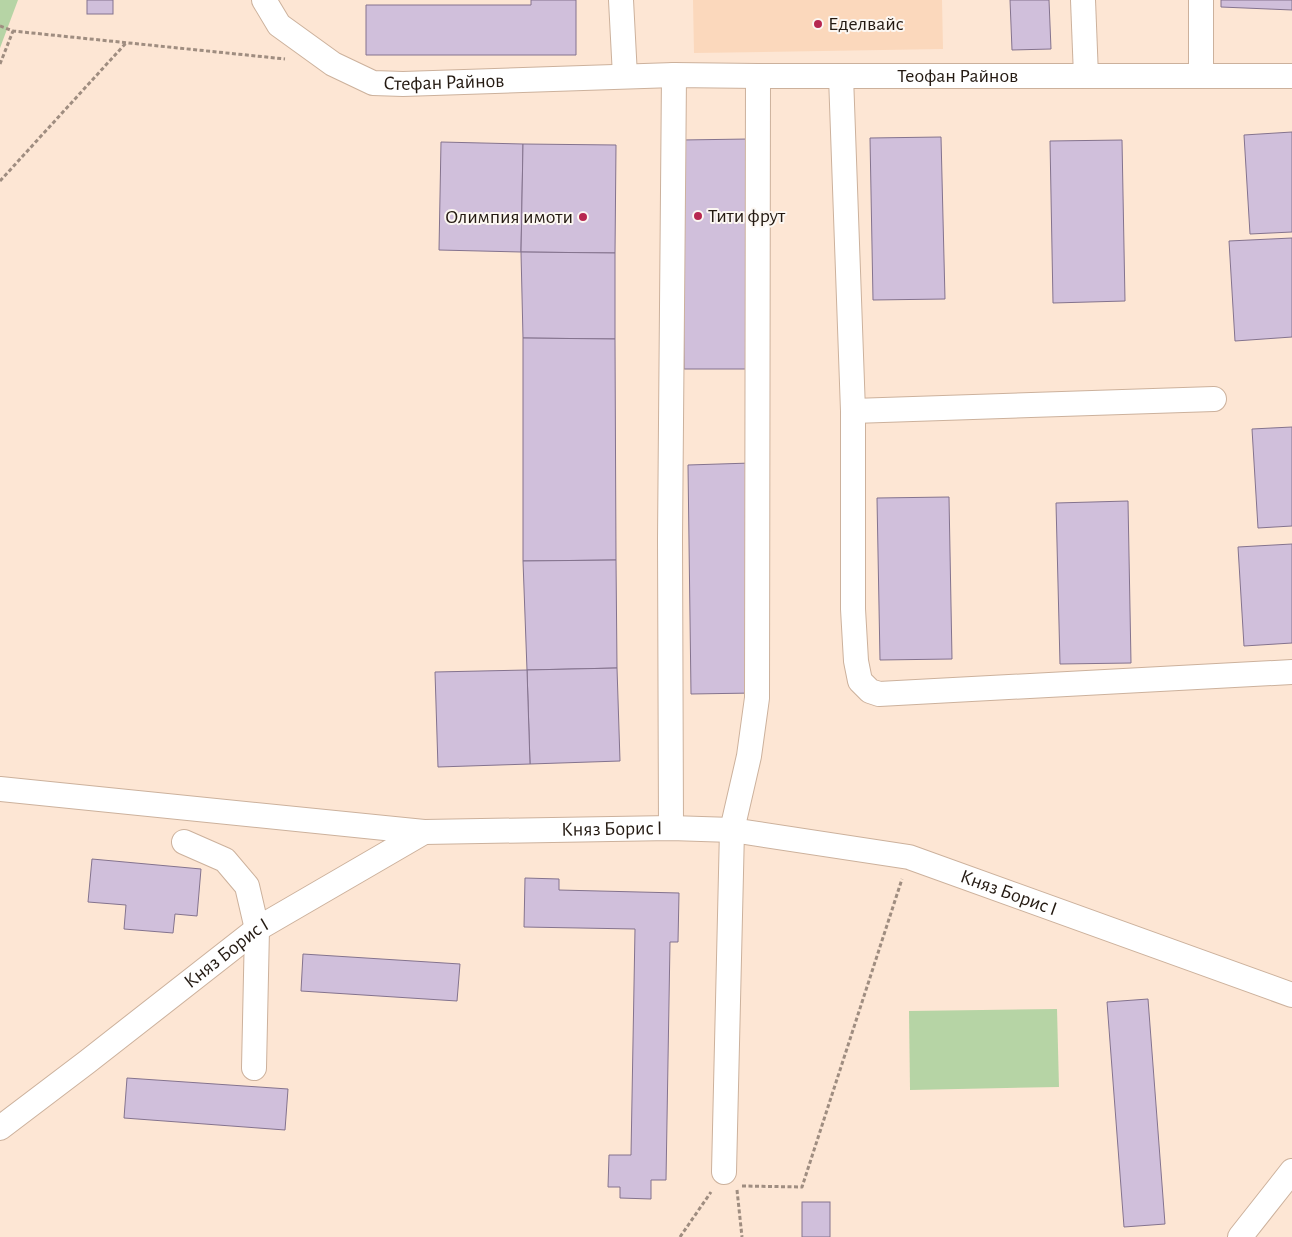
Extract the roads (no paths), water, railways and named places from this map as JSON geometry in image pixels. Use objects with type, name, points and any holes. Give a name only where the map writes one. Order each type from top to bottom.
[{"type":"street","name":"Стефан Райнов","points":[[264,0],[279,25],[333,64],[373,84],[625,76]]},
{"type":"street","points":[[621,0],[625,76]]},
{"type":"street","points":[[1083,0],[1086,76]]},
{"type":"street","points":[[1201,0],[1202,76]]},
{"type":"street","points":[[671,828],[670,539],[674,75]]},
{"type":"street","name":"Теофан Райнов","points":[[625,76],[1292,76]]},
{"type":"street","points":[[724,1172],[732,830],[749,756],[757,698],[758,76]]},
{"type":"street","points":[[841,76],[853,411],[853,608],[856,660],[860,681],[870,691],[879,694],[1292,672]]},
{"type":"street","points":[[853,411],[1214,399]]},
{"type":"street","points":[[0,788],[424,832]]},
{"type":"street","name":"Княз Борис I","points":[[0,1128],[257,929],[424,832],[671,828],[732,830],[909,857],[1292,995]]},
{"type":"street","points":[[184,842],[224,860],[247,886],[257,929],[254,1068]]},
{"type":"street","points":[[1240,1237],[1288,1185]]},
{"type":"place","name":"Еделвайс","points":[[818,24]]},
{"type":"place","name":"Тити фрут","points":[[698,216]]},
{"type":"place","name":"Олимпия имоти","points":[[583,217]]}]
